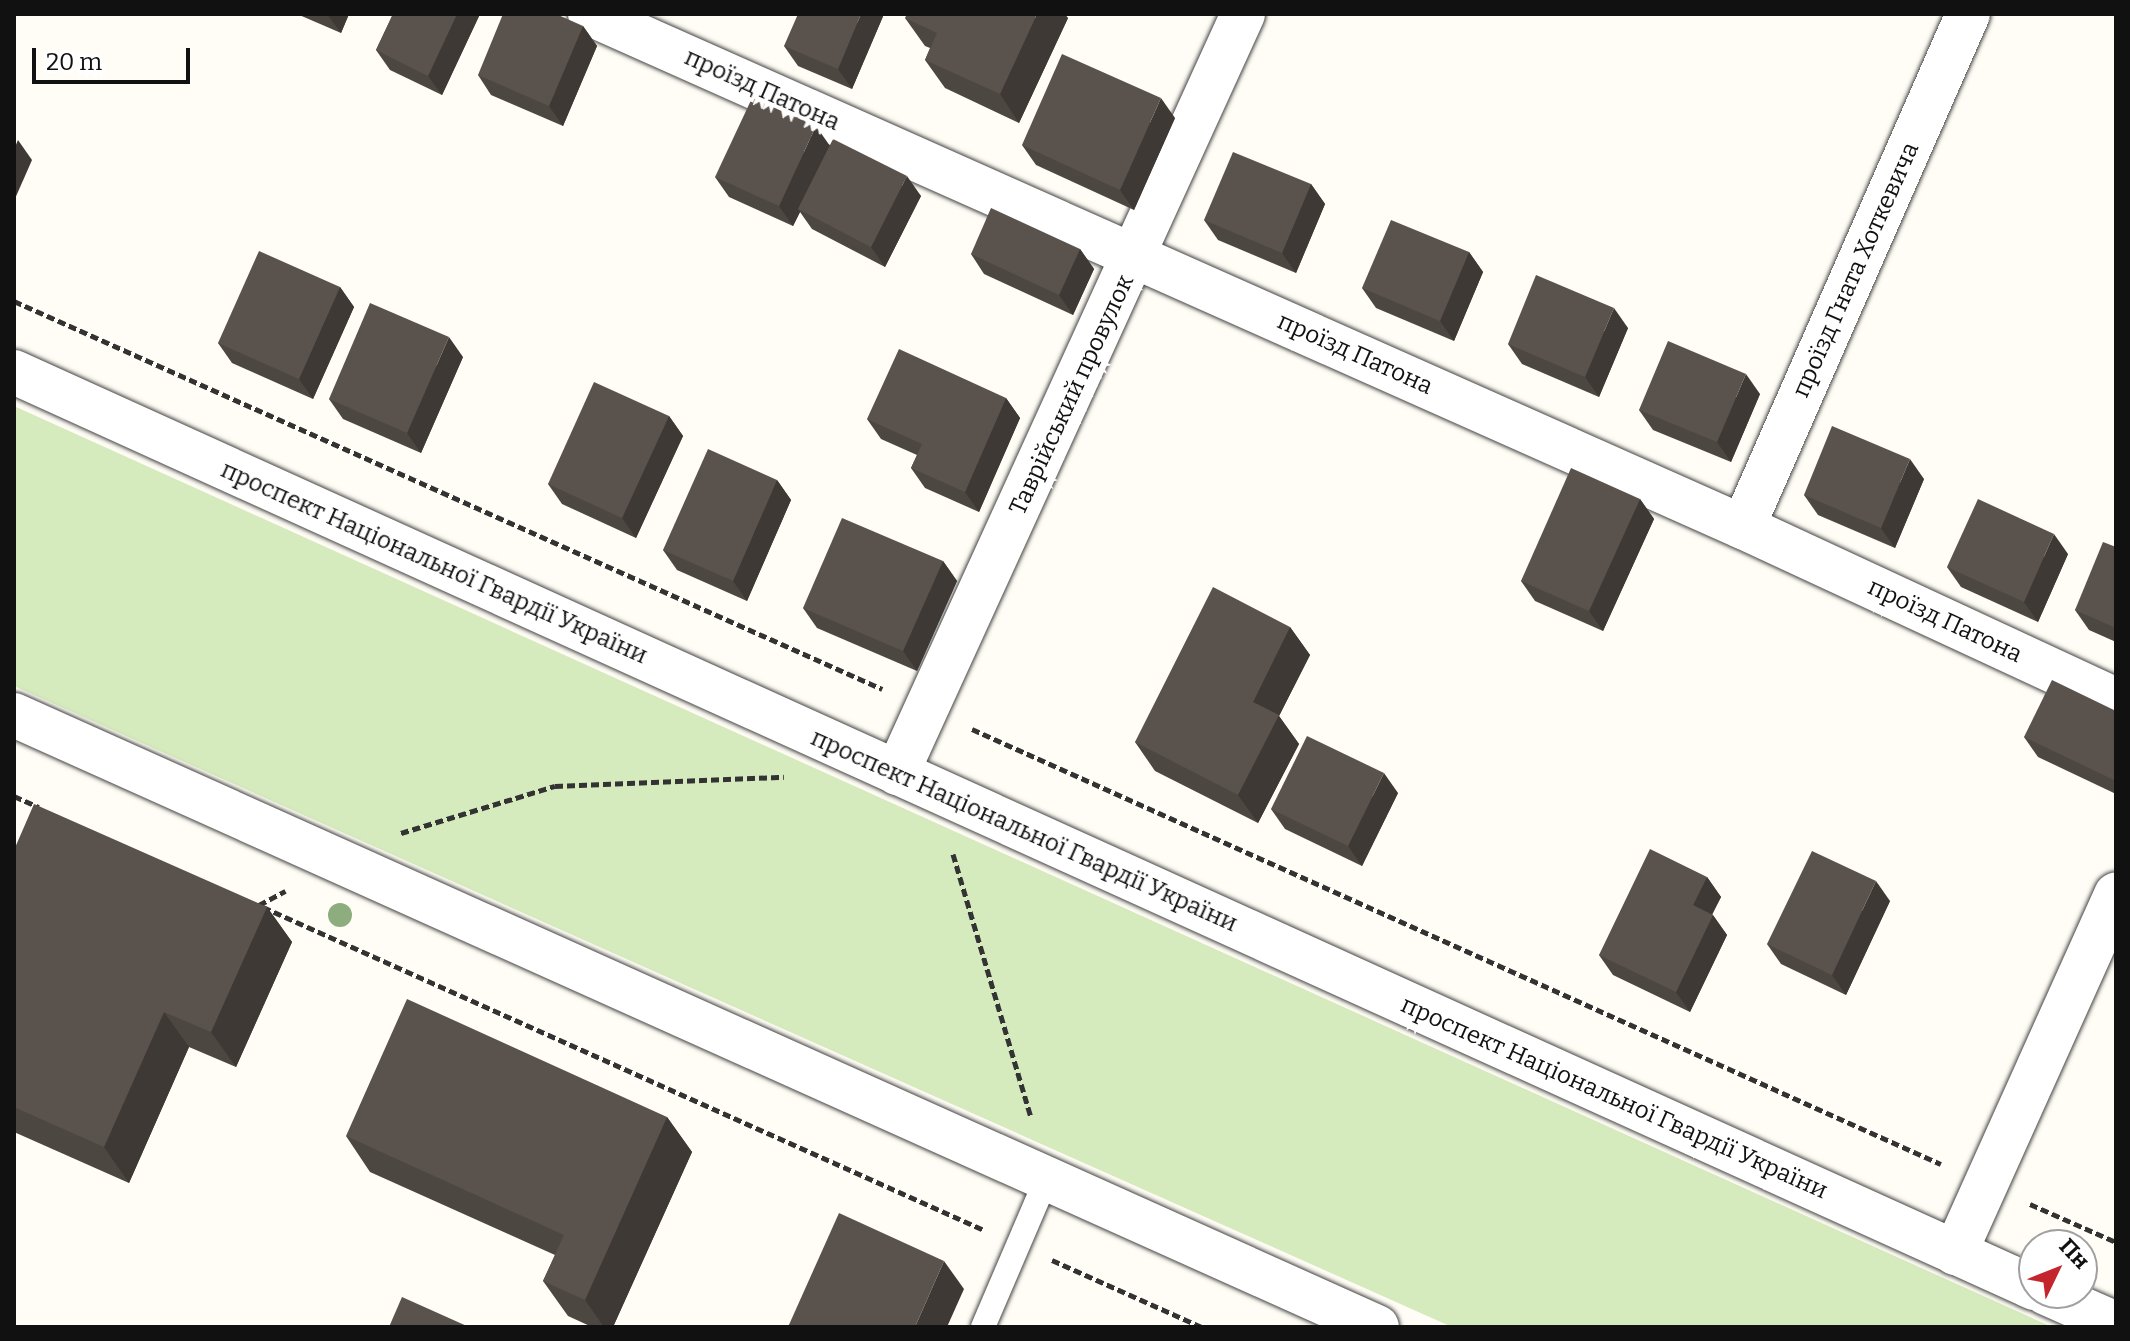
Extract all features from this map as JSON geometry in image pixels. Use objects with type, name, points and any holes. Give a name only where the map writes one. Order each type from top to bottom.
[{"type":"street","name":"проїзд Патона","points":[[590,14],[1743,527],[2116,700]]},
{"type":"street","name":"Таврійський провулок","points":[[897,773],[1137,256],[1243,14]]},
{"type":"street","name":"проїзд Гната Хоткевича","points":[[1743,527],[1968,14]]},
{"type":"street","name":"проспект Національної Гвардії України","points":[[14,372],[2018,1281]]},
{"type":"street","points":[[14,715],[1048,1175],[1377,1327]]},
{"type":"street","points":[[1955,1253],[2116,895]]},
{"type":"street","points":[[2082,1309],[2116,1324]]},
{"type":"lane","points":[[983,1327],[1048,1175]]},
{"type":"path","points":[[14,301],[2116,1242]]},
{"type":"path","points":[[259,905],[368,844],[555,786],[788,777]]},
{"type":"path","points":[[14,796],[43,809]]},
{"type":"path","points":[[950,842],[1048,1175]]},
{"type":"path","points":[[245,898],[1202,1327]]},
{"type":"green space","points":[[14,406],[2052,1327],[1452,1327],[14,686]]},
{"type":"building","points":[[393,14],[457,14],[428,76],[376,50]]},
{"type":"building","points":[[503,14],[556,14],[583,26],[549,106],[478,75]]},
{"type":"building","points":[[798,14],[861,14],[838,69],[784,46]]},
{"type":"building","points":[[907,14],[1037,14],[1000,94],[925,60],[937,33],[905,18]]},
{"type":"building","points":[[1062,54],[1161,98],[1120,190],[1022,145]]},
{"type":"building","points":[[753,96],[816,126],[779,206],[715,177]]},
{"type":"building","points":[[833,139],[907,176],[871,247],[798,209]]},
{"type":"building","points":[[1233,152],[1311,184],[1282,253],[1204,220]]},
{"type":"building","points":[[991,208],[1080,249],[1059,295],[971,254]]},
{"type":"building","points":[[1391,220],[1469,252],[1440,321],[1362,288]]},
{"type":"building","points":[[259,251],[340,287],[299,379],[218,343]]},
{"type":"building","points":[[1536,275],[1614,308],[1585,377],[1508,344]]},
{"type":"building","points":[[370,303],[449,337],[407,433],[329,399]]},
{"type":"building","points":[[1668,341],[1746,374],[1717,442],[1639,410]]},
{"type":"building","points":[[899,349],[1006,398],[965,492],[911,468],[922,444],[867,419]]},
{"type":"building","points":[[594,382],[669,416],[622,518],[548,484]]},
{"type":"building","points":[[1832,426],[1910,459],[1881,528],[1804,495]]},
{"type":"building","points":[[708,449],[777,480],[733,581],[663,550]]},
{"type":"building","points":[[1571,468],[1640,499],[1589,611],[1521,581]]},
{"type":"building","points":[[1978,499],[2054,534],[2024,602],[1947,567]]},
{"type":"building","points":[[842,518],[943,561],[903,651],[803,608]]},
{"type":"building","points":[[2103,542],[2116,547],[2116,628],[2075,610]]},
{"type":"building","points":[[1213,587],[1290,627],[1253,702],[1279,715],[1238,795],[1135,742]]},
{"type":"building","points":[[2052,680],[2116,711],[2116,781],[2024,737]]},
{"type":"building","points":[[1307,736],[1384,773],[1348,846],[1271,809]]},
{"type":"building","points":[[34,804],[267,907],[211,1032],[164,1012],[104,1147],[14,1107],[14,850]]},
{"type":"building","points":[[1650,849],[1707,877],[1693,905],[1713,915],[1676,992],[1599,955]]},
{"type":"building","points":[[1812,851],[1876,881],[1832,975],[1767,944]]},
{"type":"building","points":[[407,999],[667,1117],[585,1300],[543,1281],[564,1235],[346,1136]]},
{"type":"building","points":[[839,1213],[944,1261],[915,1327],[788,1327]]},
{"type":"building","points":[[402,1297],[469,1327],[389,1327]]}]
